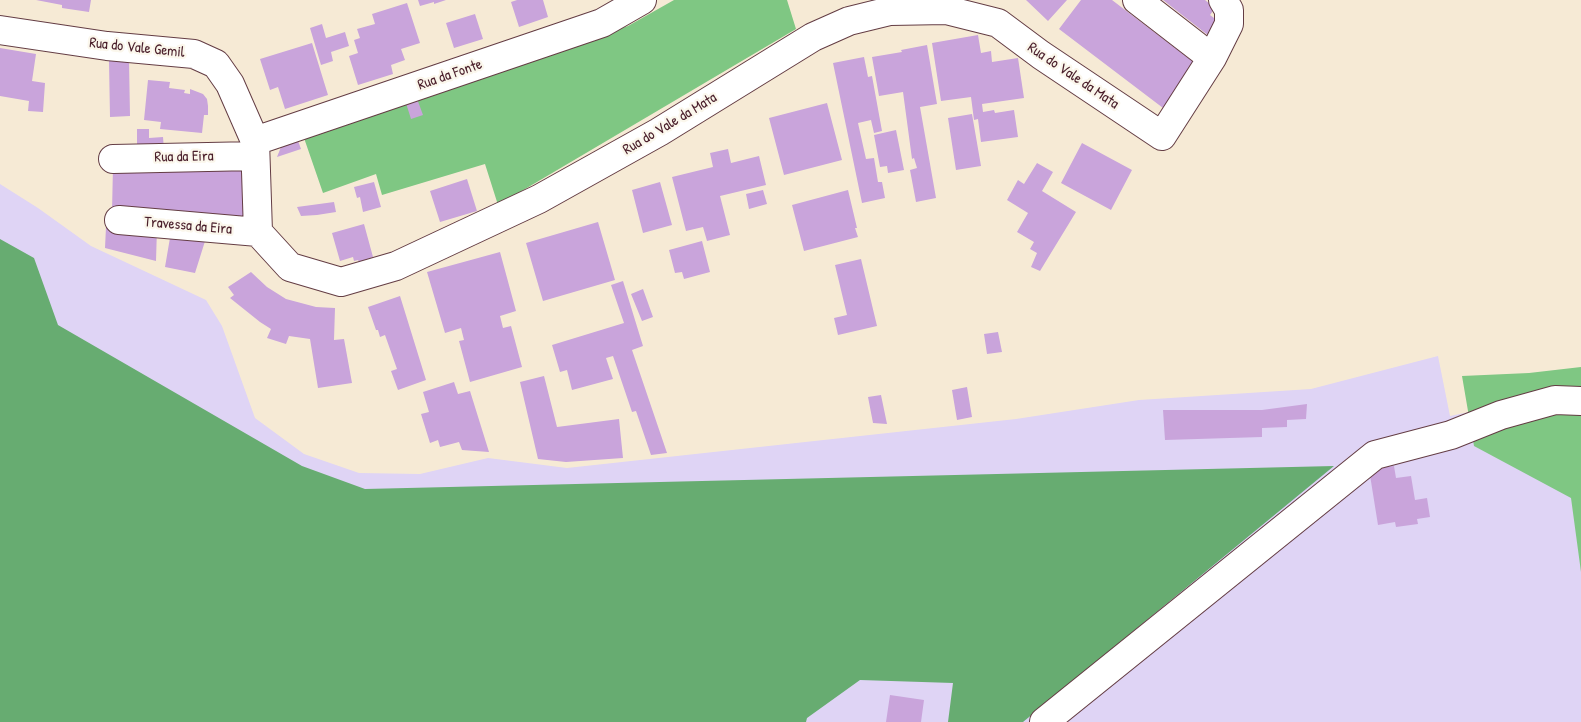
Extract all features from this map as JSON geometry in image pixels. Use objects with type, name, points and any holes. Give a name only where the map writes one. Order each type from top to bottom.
[{"type":"street","name":"Rua da Fonte","points":[[255,148],[602,23],[642,0]]},
{"type":"street","points":[[1137,0],[1212,58],[1229,24],[1229,10],[1223,0]]},
{"type":"street","name":"Rua do Vale da Mata","points":[[258,232],[290,267],[341,282],[396,266],[539,199],[659,132],[813,38],[849,21],[890,11],[970,8],[998,24],[1162,136],[1212,58]]},
{"type":"street","name":"Rua do Vale Gemil","points":[[0,30],[107,46],[194,54],[216,64],[230,84],[255,148]]},
{"type":"street","name":"Rua da Eira","points":[[113,159],[255,148]]},
{"type":"street","points":[[255,148],[258,232]]},
{"type":"street","name":"Travessa da Eira","points":[[119,220],[258,232]]},
{"type":"street","points":[[1044,722],[1374,455],[1451,435],[1501,415],[1555,400],[1581,401]]},
{"type":"shaded area","points":[[0,184],[38,208],[91,246],[206,300],[222,326],[255,418],[304,454],[359,473],[420,474],[488,458],[567,468],[1016,419],[1139,400],[1311,389],[1438,356],[1450,416],[1498,406],[1581,394],[1581,722],[0,722]]},
{"type":"green space","points":[[674,0],[787,0],[796,29],[498,205],[485,164],[382,195],[376,174],[323,193],[304,138],[463,81],[628,26]]},
{"type":"green space","points":[[0,239],[34,258],[58,325],[302,466],[365,489],[1334,466],[1023,722],[948,722],[953,683],[860,680],[807,718],[806,722],[0,722]]},
{"type":"green space","points":[[1581,367],[1581,572],[1571,498],[1474,446],[1462,376],[1529,373]]},
{"type":"building","points":[[36,0],[91,0],[89,12],[62,8],[62,5]]},
{"type":"building","points":[[418,0],[446,0],[420,6]]},
{"type":"building","points":[[517,0],[543,0],[548,17],[519,27],[511,2]]},
{"type":"building","points":[[1026,0],[1067,0],[1048,21]]},
{"type":"building","points":[[1081,0],[1112,0],[1200,67],[1167,111],[1059,29]]},
{"type":"building","points":[[1163,0],[1205,0],[1215,8],[1210,15],[1218,21],[1209,36]]},
{"type":"building","points":[[407,3],[420,43],[401,49],[405,60],[391,65],[393,74],[358,85],[349,56],[358,53],[354,40],[360,38],[357,29],[375,24],[372,14]]},
{"type":"building","points":[[475,14],[483,39],[454,48],[446,23]]},
{"type":"building","points":[[322,24],[326,38],[345,32],[349,46],[331,52],[333,61],[321,65],[310,28]]},
{"type":"building","points":[[978,35],[981,53],[991,51],[992,62],[1018,58],[1024,98],[982,104],[983,112],[994,110],[995,113],[1014,110],[1018,137],[981,142],[978,119],[974,120],[971,97],[941,101],[932,43]]},
{"type":"building","points":[[312,43],[328,95],[285,109],[278,87],[270,90],[260,59]]},
{"type":"building","points":[[927,45],[937,104],[920,107],[936,198],[916,202],[910,170],[917,168],[914,158],[912,159],[903,92],[879,96],[872,57],[902,52],[901,50]]},
{"type":"building","points":[[0,48],[36,54],[32,81],[45,83],[43,112],[28,111],[29,101],[0,96]]},
{"type":"building","points":[[864,57],[868,77],[872,76],[882,131],[874,133],[871,120],[858,123],[866,159],[874,158],[878,182],[882,182],[885,198],[862,203],[833,63]]},
{"type":"building","points":[[129,60],[130,116],[110,117],[109,61]]},
{"type":"building","points":[[148,80],[170,82],[169,88],[185,90],[184,93],[190,94],[190,89],[203,94],[207,99],[208,115],[204,115],[202,133],[160,129],[161,122],[144,120]]},
{"type":"building","points":[[416,96],[423,115],[411,119],[405,100]]},
{"type":"building","points":[[827,103],[842,160],[784,175],[769,118]]},
{"type":"building","points":[[972,114],[981,166],[956,170],[948,118]]},
{"type":"building","points":[[137,129],[149,129],[149,138],[163,137],[164,149],[137,149]]},
{"type":"building","points":[[896,130],[904,170],[888,173],[887,166],[880,167],[874,135]]},
{"type":"building","points":[[297,138],[301,149],[277,157],[283,142]]},
{"type":"building","points":[[1082,143],[1132,170],[1111,210],[1061,183]]},
{"type":"building","points":[[728,149],[731,163],[759,156],[766,185],[720,196],[730,235],[707,241],[703,227],[686,231],[672,177],[713,167],[710,153]]},
{"type":"building","points":[[1037,163],[1053,172],[1042,191],[1076,212],[1040,271],[1031,267],[1037,253],[1030,249],[1034,242],[1017,232],[1028,213],[1007,200],[1018,180],[1024,184]]},
{"type":"building","points":[[113,166],[247,168],[246,223],[112,212]]},
{"type":"building","points":[[467,179],[477,211],[440,222],[430,191]]},
{"type":"building","points":[[374,182],[381,207],[363,212],[360,197],[357,198],[354,187]]},
{"type":"building","points":[[660,182],[672,225],[643,233],[632,190]]},
{"type":"building","points":[[763,190],[767,204],[749,209],[746,194]]},
{"type":"building","points":[[848,190],[858,237],[804,251],[792,205]]},
{"type":"building","points":[[334,202],[336,212],[317,215],[301,216],[297,207]]},
{"type":"building","points":[[598,222],[615,280],[543,301],[526,243]]},
{"type":"building","points":[[364,224],[373,257],[359,262],[358,260],[354,261],[353,257],[340,261],[332,233]]},
{"type":"building","points":[[106,227],[157,228],[156,261],[105,248]]},
{"type":"building","points":[[171,232],[206,238],[195,273],[165,267]]},
{"type":"building","points":[[702,241],[710,272],[684,279],[682,272],[675,273],[669,250]]},
{"type":"building","points":[[500,252],[516,311],[500,316],[503,328],[511,326],[522,367],[470,382],[459,341],[464,340],[461,328],[445,333],[427,272]]},
{"type":"building","points":[[861,259],[877,326],[838,335],[834,318],[847,315],[835,265]]},
{"type":"building","points":[[251,272],[267,287],[286,299],[316,307],[335,308],[334,340],[344,339],[352,383],[318,388],[310,339],[289,336],[286,344],[267,338],[271,329],[230,298],[234,295],[228,287]]},
{"type":"building","points":[[623,281],[643,346],[632,350],[667,453],[651,455],[636,411],[632,412],[613,356],[606,358],[613,379],[572,390],[567,370],[560,372],[552,345],[624,323],[611,285]]},
{"type":"building","points":[[643,289],[653,317],[642,321],[631,294]]},
{"type":"building","points":[[400,296],[426,380],[398,390],[391,371],[397,369],[385,335],[380,337],[368,307]]},
{"type":"building","points":[[998,332],[1002,352],[987,354],[984,334]]},
{"type":"building","points":[[544,376],[557,427],[619,419],[623,458],[566,462],[538,459],[520,382]]},
{"type":"building","points":[[454,382],[458,394],[470,391],[489,452],[462,450],[459,442],[440,447],[438,440],[430,443],[421,414],[429,412],[423,392]]},
{"type":"building","points":[[967,387],[972,417],[957,420],[952,390]]},
{"type":"building","points":[[881,395],[887,424],[873,423],[868,397]]},
{"type":"building","points":[[1307,404],[1306,419],[1287,420],[1287,427],[1262,428],[1262,437],[1165,440],[1163,410],[1262,410]]},
{"type":"building","points":[[1394,466],[1396,478],[1411,476],[1415,500],[1427,498],[1430,517],[1417,519],[1418,524],[1396,527],[1395,522],[1378,525],[1369,469]]},
{"type":"building","points":[[890,695],[924,700],[921,722],[886,722]]}]
